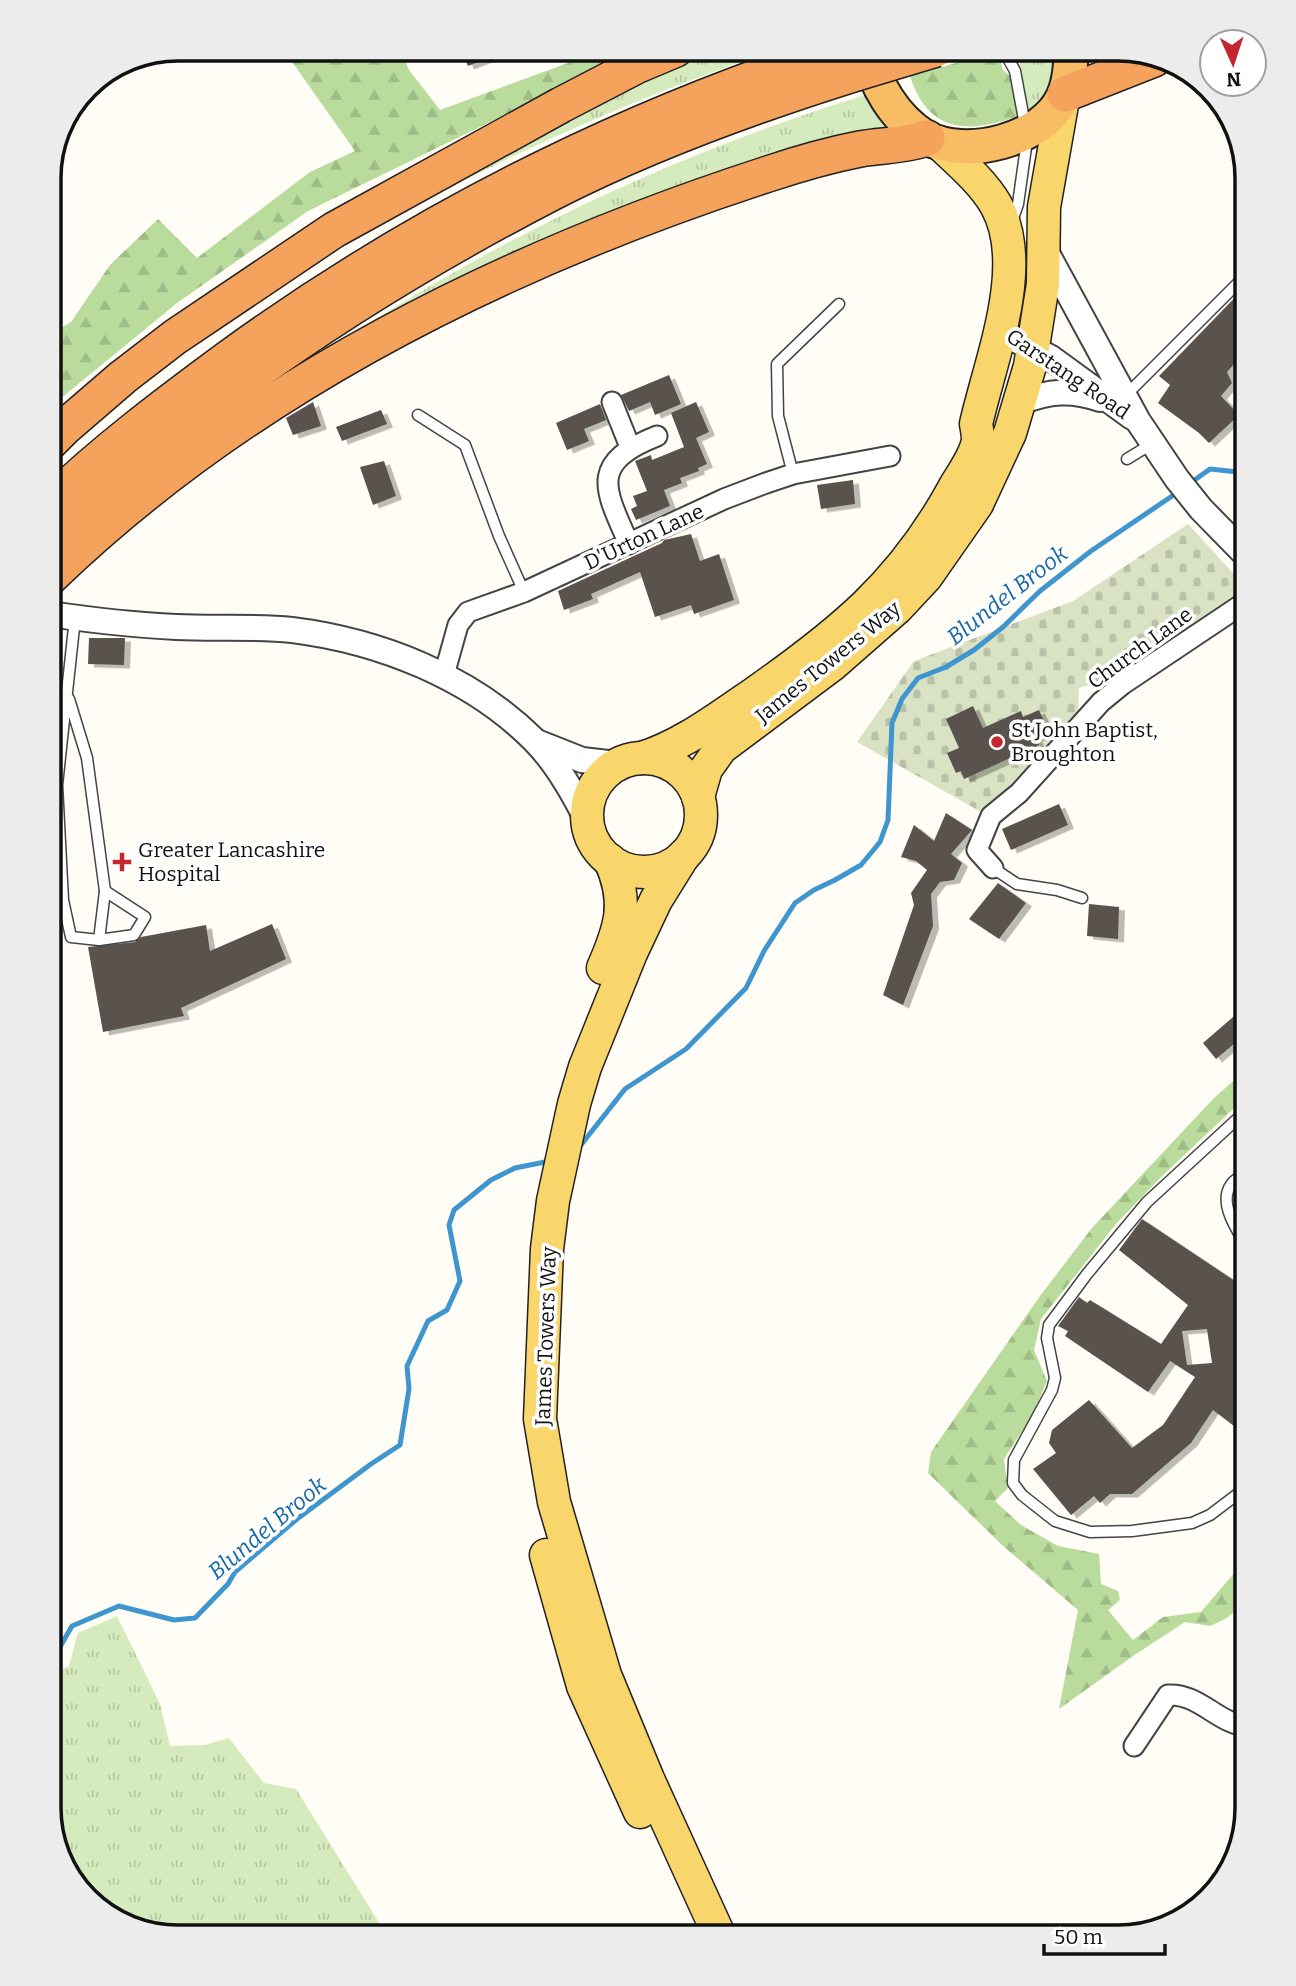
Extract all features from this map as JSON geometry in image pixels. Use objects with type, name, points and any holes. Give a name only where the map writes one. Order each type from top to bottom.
[{"type":"highway","points":[[62,430],[123,377],[175,337],[334,230],[561,105],[646,61]]},
{"type":"highway","points":[[62,492],[83,471],[172,400],[268,330],[425,229],[542,169],[670,110],[741,82],[832,62]]},
{"type":"highway","points":[[62,552],[184,426],[292,346],[430,260],[555,191],[727,117],[843,62]]},
{"type":"highway","points":[[857,62],[908,125],[933,140],[961,146],[983,146],[1027,137],[1050,115],[1064,96],[1069,62]]},
{"type":"highway","points":[[1064,96],[1140,64]]},
{"type":"highway","points":[[62,446],[192,355],[408,221],[591,129],[670,110]]},
{"type":"highway","points":[[62,554],[249,416],[383,337],[455,301],[585,241],[704,195],[838,154],[933,140]]},
{"type":"main road","points":[[1043,247],[1047,188],[1064,96]]},
{"type":"main road","name":"Garstang Road","points":[[933,140],[968,171],[996,204],[1008,232],[1009,276],[999,331]]},
{"type":"main road","name":"James Towers Way","points":[[698,797],[706,769],[721,748],[860,641],[897,608],[926,577],[977,504],[1021,402],[1034,349],[1043,284],[1043,247]]},
{"type":"main road","name":"James Towers Way","points":[[629,761],[673,747],[693,735],[831,638],[886,586],[929,531],[978,441],[976,424],[999,331]]},
{"type":"main road","points":[[660,760],[676,768],[690,780],[698,797],[700,822],[692,845],[671,865],[656,870],[624,868],[610,860],[594,842],[587,820],[588,803],[594,788],[604,774],[629,761],[660,760]]},
{"type":"main road","name":"James Towers Way","points":[[684,855],[656,900],[631,953],[585,1067],[574,1104],[559,1168],[547,1249],[540,1419],[554,1502],[606,1675],[648,1779],[714,1925]]},
{"type":"main road","name":"James Towers Way","points":[[610,860],[621,890],[621,918],[571,1047],[548,1124],[535,1194],[521,1337],[524,1447],[538,1525],[583,1686],[691,1925]]},
{"type":"street","name":"Garstang Road","points":[[1043,247],[1128,409],[1184,488],[1235,543]]},
{"type":"street","name":"Garstang Road","points":[[999,331],[1062,365],[1128,409]]},
{"type":"street","points":[[1021,402],[1047,393],[1066,391],[1128,409]]},
{"type":"street","points":[[612,402],[631,447]]},
{"type":"street","points":[[629,544],[612,506],[608,486],[611,468],[631,447],[657,436]]},
{"type":"street","name":"D'Urton Lane","points":[[444,675],[462,618],[479,607],[524,592],[724,499],[793,474],[890,456]]},
{"type":"street","name":"Church Lane","points":[[993,868],[977,850],[991,816],[1019,793],[1101,702],[1123,684],[1235,609]]},
{"type":"street","points":[[62,616],[176,627],[301,631],[382,650],[444,675],[492,707],[535,741],[570,788],[587,820]]},
{"type":"street","points":[[535,741],[582,760],[629,761]]},
{"type":"street","points":[[1135,1746],[1168,1695],[1183,1694],[1235,1724]]},
{"type":"lane","points":[[1010,62],[1015,71],[1027,137],[1047,188]]},
{"type":"lane","points":[[1008,232],[1018,204],[1027,137]]},
{"type":"lane","points":[[1128,409],[1235,288]]},
{"type":"lane","points":[[793,474],[778,416],[777,364],[839,304]]},
{"type":"lane","points":[[418,415],[465,446],[499,536],[524,592]]},
{"type":"lane","points":[[1127,459],[1153,442]]},
{"type":"lane","points":[[62,742],[75,618]]},
{"type":"lane","points":[[67,692],[87,758],[105,891],[99,940]]},
{"type":"lane","points":[[993,868],[1017,884],[1058,890],[1083,898]]},
{"type":"lane","points":[[62,873],[63,900],[71,937],[99,940],[134,935],[145,917],[105,891]]},
{"type":"lane","points":[[1235,1121],[1147,1202],[1049,1325],[1047,1338],[1055,1378],[1052,1390],[1014,1460],[1012,1474],[1013,1483],[1022,1496],[1055,1521],[1090,1532],[1132,1531],[1192,1523],[1210,1515],[1235,1496]]},
{"type":"lane","points":[[1235,1181],[1227,1196],[1235,1228]]},
{"type":"green space","points":[[292,61],[405,61],[440,110],[572,61],[614,61],[308,211],[177,303],[62,397],[62,327],[71,322],[110,265],[158,219],[197,258],[310,172],[355,151]]},
{"type":"green space","points":[[677,62],[741,62],[657,93],[482,171],[313,263],[334,248],[620,89]]},
{"type":"green space","points":[[960,62],[1001,62],[1003,70],[1011,77],[1018,111],[1016,117],[981,126],[951,124],[938,118],[927,108],[910,76]]},
{"type":"green space","points":[[1018,62],[1061,62],[1060,80],[1032,112],[1028,109]]},
{"type":"green space","points":[[872,93],[899,140],[881,140],[290,375],[429,287],[570,211],[717,147]]},
{"type":"green space","points":[[1188,524],[1235,575],[1235,600],[1113,678],[1079,688],[1078,718],[983,813],[857,742],[914,661],[1073,601]]},
{"type":"green space","points":[[1235,1080],[1235,1107],[1116,1224],[1041,1319],[1034,1350],[1047,1381],[1033,1414],[1004,1459],[1008,1488],[995,1501],[1021,1525],[1058,1546],[1099,1554],[1101,1584],[1118,1591],[1120,1600],[1108,1610],[1133,1640],[1163,1617],[1201,1612],[1235,1572],[1235,1611],[1210,1626],[1185,1622],[1059,1709],[1078,1610],[1002,1545],[928,1473],[931,1452],[1040,1296],[1092,1228],[1214,1098]]},
{"type":"green space","points":[[117,1616],[160,1704],[170,1746],[205,1745],[229,1738],[264,1783],[296,1789],[380,1924],[171,1924],[141,1919],[127,1913],[96,1890],[77,1866],[65,1838],[62,1823],[61,1670],[69,1666],[78,1633]]},
{"type":"building","points":[[466,61],[480,61],[468,66]]},
{"type":"building","points":[[1235,297],[1235,363],[1227,372],[1232,383],[1221,396],[1235,411],[1235,419],[1209,443],[1158,403],[1170,385],[1159,376]]},
{"type":"building","points":[[669,375],[681,404],[655,415],[650,402],[629,411],[621,395]]},
{"type":"building","points":[[313,402],[321,426],[293,435],[286,418]]},
{"type":"building","points":[[696,402],[709,432],[696,438],[707,464],[698,468],[699,471],[680,478],[682,483],[664,490],[670,506],[636,520],[631,509],[637,506],[633,496],[647,491],[635,461],[651,455],[652,460],[684,447],[671,413]]},
{"type":"building","points":[[600,404],[606,420],[584,429],[589,441],[567,450],[556,423]]},
{"type":"building","points":[[381,410],[387,424],[342,441],[336,427]]},
{"type":"building","points":[[384,461],[396,496],[373,505],[360,467]]},
{"type":"building","points":[[853,480],[855,504],[821,509],[817,485]]},
{"type":"building","points":[[691,534],[700,561],[719,554],[734,600],[694,614],[691,605],[655,617],[640,572],[591,594],[593,599],[564,610],[558,591],[664,540]]},
{"type":"building","points":[[89,638],[125,638],[124,665],[88,664]]},
{"type":"building","name":"St John Baptist, Broughton","points":[[973,706],[983,728],[1021,711],[1023,717],[1039,710],[1049,732],[1036,738],[1039,745],[964,779],[961,771],[956,773],[947,753],[959,748],[946,719]]},
{"type":"building","points":[[1059,804],[1068,825],[1011,850],[1002,829]]},
{"type":"building","points":[[946,813],[972,830],[951,854],[962,863],[954,880],[940,882],[931,894],[933,926],[903,1005],[883,995],[914,905],[911,893],[927,870],[916,861],[901,857],[914,825],[934,841]]},
{"type":"building","points":[[998,883],[1026,903],[999,939],[969,919]]},
{"type":"building","points":[[1089,904],[1119,907],[1118,939],[1087,936]]},
{"type":"building","points":[[272,924],[286,959],[181,1008],[184,1016],[103,1032],[88,947],[135,942],[141,937],[206,925],[210,951]]},
{"type":"building","points":[[1235,1015],[1235,1043],[1216,1059],[1203,1043]]},
{"type":"building","points":[[1142,1219],[1235,1281],[1235,1427],[1213,1410],[1191,1443],[1132,1494],[1110,1494],[1100,1503],[1094,1496],[1071,1515],[1033,1469],[1056,1453],[1049,1443],[1052,1430],[1089,1400],[1132,1448],[1163,1425],[1195,1377],[1170,1361],[1148,1392],[1065,1336],[1068,1331],[1058,1326],[1079,1297],[1087,1303],[1090,1300],[1161,1344],[1188,1305],[1119,1250]],"holes":[[[1207,1329],[1212,1363],[1187,1365],[1182,1331]]]},
{"type":"waterway","name":"Blundel Brook","points":[[1189,484],[1210,469],[1235,472]]},
{"type":"waterway","name":"Blundel Brook","points":[[577,1150],[625,1089],[686,1049],[746,988],[764,951],[795,903],[861,865],[880,842],[888,820],[892,723],[902,699],[918,678],[946,667],[974,650],[1003,627],[1040,591],[1091,551],[1178,492]]},
{"type":"waterway","name":"Blundel Brook","points":[[61,1645],[72,1626],[119,1606],[174,1620],[195,1618],[228,1584],[235,1572],[297,1519],[400,1445],[409,1389],[407,1366],[428,1321],[447,1310],[460,1281],[449,1225],[454,1210],[491,1180],[515,1168],[550,1161]]},
{"type":"place","name":"St John Baptist, Broughton","points":[[997,742]]},
{"type":"place","name":"Greater Lancashire Hospital","points":[[122,862]]}]
